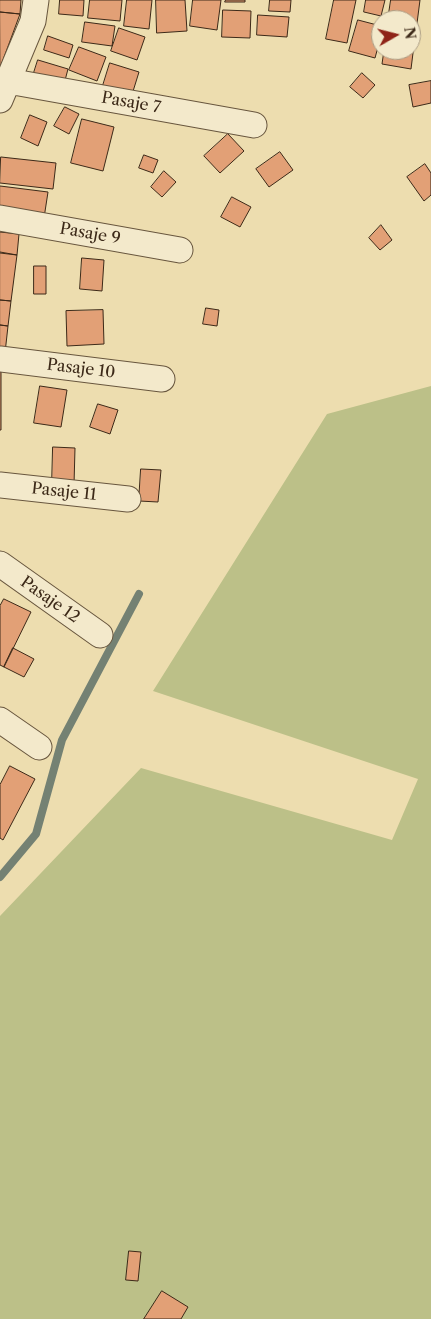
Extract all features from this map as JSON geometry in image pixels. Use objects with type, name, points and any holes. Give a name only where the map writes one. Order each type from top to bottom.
[{"type":"street","points":[[4,91],[33,21],[36,0]]},
{"type":"street","name":"Pasaje 7","points":[[4,91],[254,125]]},
{"type":"street","name":"Pasaje 9","points":[[0,218],[180,250]]},
{"type":"street","name":"Pasaje 10","points":[[0,359],[162,379]]},
{"type":"street","name":"Pasaje 11","points":[[0,485],[128,499]]},
{"type":"street","name":"Pasaje 12","points":[[0,564],[100,635]]},
{"type":"street","points":[[0,720],[39,747]]},
{"type":"green space","points":[[431,386],[431,1319],[0,1319],[0,916],[141,768],[392,840],[418,779],[153,691],[327,414]]},
{"type":"building","points":[[0,0],[21,0],[20,14],[0,12]]},
{"type":"building","points":[[60,0],[84,0],[83,16],[59,14]]},
{"type":"building","points":[[90,0],[122,0],[120,21],[88,18]]},
{"type":"building","points":[[127,0],[152,0],[149,29],[124,26]]},
{"type":"building","points":[[156,0],[185,0],[187,31],[157,33]]},
{"type":"building","points":[[193,0],[221,0],[217,30],[190,26]]},
{"type":"building","points":[[226,0],[245,0],[245,2],[225,2]]},
{"type":"building","points":[[270,0],[291,0],[290,12],[269,11]]},
{"type":"building","points":[[334,0],[356,0],[347,43],[326,39]]},
{"type":"building","points":[[366,0],[385,0],[382,10],[371,10],[371,14],[364,12]]},
{"type":"building","points":[[391,0],[420,0],[419,10],[390,10]]},
{"type":"building","points":[[223,10],[251,11],[250,38],[222,37]]},
{"type":"building","points":[[0,12],[20,14],[0,68]]},
{"type":"building","points":[[258,15],[289,17],[287,37],[257,35]]},
{"type":"building","points":[[358,20],[371,23],[371,57],[349,51]]},
{"type":"building","points":[[85,22],[115,26],[112,46],[82,42]]},
{"type":"building","points":[[119,28],[145,37],[137,60],[111,51]]},
{"type":"building","points":[[48,36],[73,45],[69,58],[44,50]]},
{"type":"building","points":[[79,47],[106,57],[97,81],[69,70]]},
{"type":"building","points":[[38,60],[68,69],[63,88],[32,79]]},
{"type":"building","points":[[383,60],[412,60],[411,69],[382,64]]},
{"type":"building","points":[[110,63],[139,72],[130,101],[101,92]]},
{"type":"building","points":[[362,73],[375,85],[363,98],[350,87]]},
{"type":"building","points":[[431,81],[431,103],[413,107],[409,85]]},
{"type":"building","points":[[65,107],[79,114],[69,134],[54,126]]},
{"type":"building","points":[[30,115],[47,122],[38,146],[21,138]]},
{"type":"building","points":[[82,119],[114,127],[103,171],[71,163]]},
{"type":"building","points":[[228,134],[244,151],[220,173],[204,156]]},
{"type":"building","points":[[280,152],[293,170],[269,187],[256,169]]},
{"type":"building","points":[[144,155],[158,160],[153,173],[139,168]]},
{"type":"building","points":[[1,157],[56,163],[53,189],[0,183]]},
{"type":"building","points":[[425,164],[431,173],[431,195],[424,201],[407,177]]},
{"type":"building","points":[[164,171],[176,182],[162,197],[151,187]]},
{"type":"building","points":[[0,186],[48,192],[44,218],[0,213]]},
{"type":"building","points":[[232,197],[251,207],[240,227],[221,217]]},
{"type":"building","points":[[381,225],[392,240],[380,250],[369,238]]},
{"type":"building","points":[[0,232],[19,234],[17,255],[0,253]]},
{"type":"building","points":[[0,252],[17,255],[11,301],[0,300]]},
{"type":"building","points":[[82,258],[104,260],[102,291],[80,289]]},
{"type":"building","points":[[34,266],[46,266],[46,294],[34,294]]},
{"type":"building","points":[[0,300],[11,301],[8,326],[0,325]]},
{"type":"building","points":[[206,308],[219,310],[217,326],[203,324]]},
{"type":"building","points":[[103,310],[104,344],[67,346],[66,311]]},
{"type":"building","points":[[0,325],[8,326],[5,353],[0,352]]},
{"type":"building","points":[[1,368],[1,430],[0,430]]},
{"type":"building","points":[[40,386],[67,390],[61,427],[34,423]]},
{"type":"building","points":[[98,404],[118,410],[110,434],[90,427]]},
{"type":"building","points":[[53,447],[75,448],[74,485],[52,484]]},
{"type":"building","points":[[141,469],[161,470],[158,502],[139,501]]},
{"type":"building","points":[[4,599],[31,612],[4,667],[0,665],[0,606]]},
{"type":"building","points":[[13,648],[34,659],[24,677],[4,667]]},
{"type":"building","points":[[10,766],[35,779],[3,840],[0,838],[0,785]]},
{"type":"building","points":[[129,1251],[141,1252],[138,1281],[126,1280]]},
{"type":"building","points":[[162,1291],[188,1307],[181,1319],[144,1319]]},
{"type":"waterway","points":[[0,877],[36,834],[62,740],[139,594]]}]
